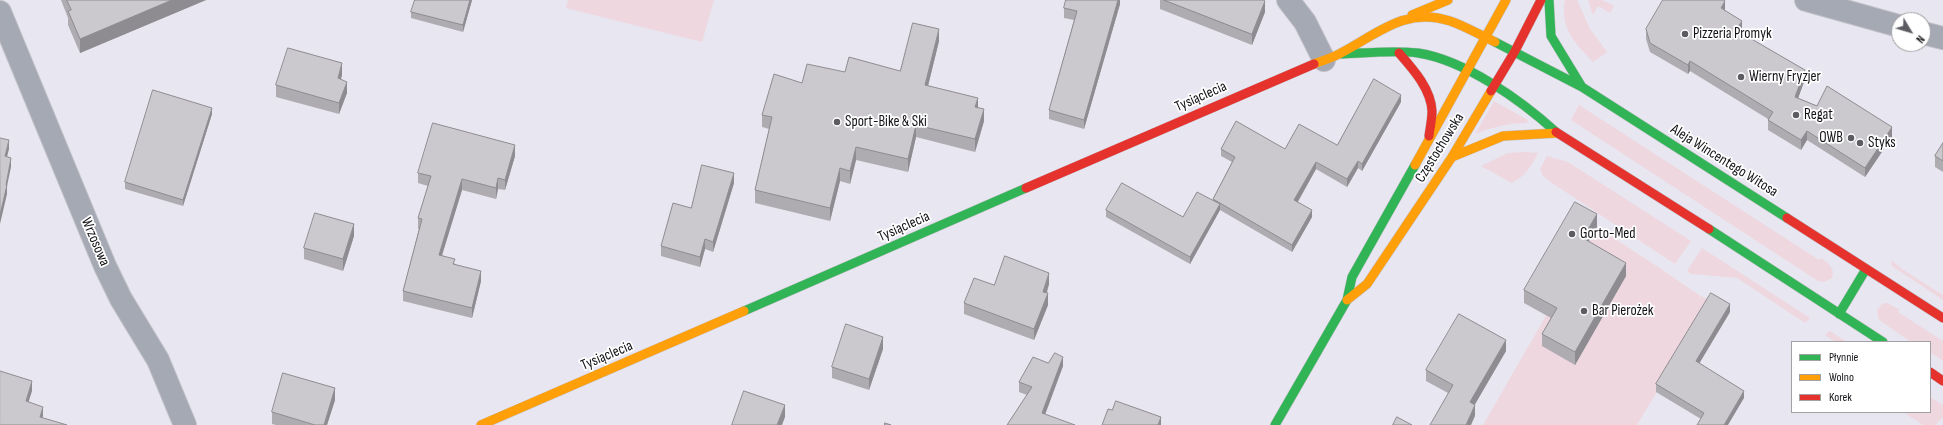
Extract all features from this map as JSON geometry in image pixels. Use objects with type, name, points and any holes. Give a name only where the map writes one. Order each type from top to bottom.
[{"type":"street","points":[[1288,0],[1331,57]]},
{"type":"street","points":[[1400,20],[1448,0]]},
{"type":"street","name":"Częstochowska","points":[[1275,425],[1347,300],[1352,277],[1429,142],[1468,71],[1484,38],[1506,0]]},
{"type":"street","name":"Częstochowska","points":[[1347,300],[1367,284],[1452,157],[1515,51],[1541,0]]},
{"type":"street","points":[[1549,0],[1551,36],[1582,87]]},
{"type":"street","points":[[1806,0],[1891,24]]},
{"type":"street","name":"Wrzosowa","points":[[0,12],[9,57],[105,266],[122,300],[158,360],[185,425]]},
{"type":"street","name":"Tysiąclecia","points":[[481,425],[506,420],[1331,57],[1400,20],[1431,17],[1450,21],[1484,38]]},
{"type":"street","points":[[1931,35],[1943,38]]},
{"type":"street","name":"Aleja Wincentego Witosa","points":[[1484,38],[1515,51],[1582,87],[1943,318]]},
{"type":"street","name":"Tysiąclecia","points":[[1331,57],[1381,52],[1418,53],[1439,58],[1468,71]]},
{"type":"street","points":[[1400,53],[1412,68],[1429,99],[1432,110],[1429,142]]},
{"type":"street","points":[[1468,71],[1495,85],[1533,111],[1557,133],[1881,341]]},
{"type":"street","points":[[1452,157],[1470,151],[1503,136],[1557,133]]},
{"type":"street","points":[[1839,314],[1866,269]]},
{"type":"street","points":[[1931,373],[1943,381]]},
{"type":"shaded area","points":[[568,0],[714,0],[702,42],[566,8]]},
{"type":"shaded area","points":[[1565,0],[1577,0],[1590,29],[1607,52],[1593,62],[1570,35],[1565,19]]},
{"type":"shaded area","points":[[1588,0],[1602,0],[1614,6],[1610,13],[1598,6],[1593,15]]},
{"type":"shaded area","points":[[1494,101],[1528,120],[1527,123],[1501,126],[1475,134]]},
{"type":"shaded area","points":[[1579,105],[1819,260],[1821,258],[1832,268],[1832,278],[1824,282],[1818,281],[1571,120]]},
{"type":"shaded area","points":[[1508,153],[1538,153],[1528,170],[1512,183],[1481,166]]},
{"type":"shaded area","points":[[1547,156],[1568,162],[1691,241],[1675,264],[1543,176],[1540,169]]},
{"type":"shaded area","points":[[1597,227],[1699,295],[1711,301],[1637,425],[1483,425]]},
{"type":"shaded area","points":[[1702,248],[1810,318],[1805,323],[1737,278],[1691,274],[1687,271]]},
{"type":"shaded area","points":[[1891,260],[1902,269],[1943,295],[1943,300],[1892,266]]},
{"type":"shaded area","points":[[1887,303],[1900,310],[1898,312],[1943,341],[1943,361],[1933,354],[1931,355],[1931,341],[1910,341],[1879,320],[1877,310],[1882,304]]},
{"type":"shaded area","points":[[1830,331],[1845,341],[1834,341],[1825,335]]},
{"type":"shaded area","points":[[1931,398],[1943,405],[1943,418],[1935,425],[1923,425],[1905,413],[1931,413]]},
{"type":"building","points":[[67,0],[172,0],[80,39],[68,11],[71,10]]},
{"type":"building","points":[[415,0],[470,0],[463,25],[411,12]]},
{"type":"building","points":[[1066,0],[1118,0],[1084,120],[1049,110],[1077,11],[1064,8]]},
{"type":"building","points":[[1164,0],[1263,0],[1265,1],[1252,34]]},
{"type":"building","points":[[1663,0],[1724,0],[1725,1],[1721,8],[1742,21],[1736,30],[1805,70],[1795,97],[1817,106],[1827,86],[1892,127],[1865,168],[1807,131],[1801,140],[1768,120],[1773,112],[1690,61],[1688,65],[1650,43],[1646,29]]},
{"type":"building","points":[[913,23],[939,29],[925,85],[978,98],[975,107],[984,109],[975,139],[916,125],[908,159],[856,147],[850,171],[840,168],[830,208],[755,190],[772,117],[762,115],[774,74],[802,83],[807,64],[845,72],[849,57],[900,71]]},
{"type":"building","points":[[288,48],[342,63],[338,78],[347,82],[339,103],[276,85]]},
{"type":"building","points":[[1374,79],[1401,95],[1362,164],[1358,161],[1347,179],[1316,162],[1294,200],[1312,210],[1292,245],[1213,199],[1235,157],[1221,149],[1236,121],[1285,149],[1299,124],[1337,145]]},
{"type":"building","points":[[153,90],[212,108],[183,200],[125,182]]},
{"type":"building","points":[[433,123],[515,145],[505,180],[498,178],[496,188],[462,179],[439,255],[455,259],[453,264],[481,271],[472,308],[403,291],[422,219],[418,218],[431,176],[418,173]]},
{"type":"building","points":[[0,138],[9,140],[5,156],[11,158],[0,215]]},
{"type":"building","points":[[1943,143],[1943,161],[1935,156]]},
{"type":"building","points":[[702,165],[734,173],[713,242],[705,239],[700,257],[661,246],[673,203],[691,208]]},
{"type":"building","points":[[1122,183],[1183,217],[1197,192],[1220,204],[1190,257],[1106,210]]},
{"type":"building","points":[[1575,202],[1597,214],[1583,238],[1626,263],[1575,352],[1542,334],[1557,308],[1524,290]]},
{"type":"building","points":[[315,213],[354,224],[343,259],[304,248]]},
{"type":"building","points":[[1005,256],[1049,273],[1043,292],[1048,293],[1034,329],[964,303],[974,278],[994,285]]},
{"type":"building","points":[[1711,293],[1730,304],[1696,361],[1744,391],[1724,425],[1697,425],[1704,413],[1656,384]]},
{"type":"building","points":[[1459,314],[1506,340],[1470,402],[1475,405],[1466,425],[1430,425],[1453,385],[1426,370]]},
{"type":"building","points":[[846,324],[883,337],[869,379],[832,367]]},
{"type":"building","points":[[1055,353],[1063,357],[1042,413],[1075,425],[1007,425],[1032,387],[1019,382],[1033,357],[1048,363]]},
{"type":"building","points":[[0,371],[32,381],[26,401],[43,407],[40,417],[67,425],[0,425]]},
{"type":"building","points":[[283,373],[335,388],[324,425],[315,425],[272,412]]},
{"type":"building","points":[[744,391],[785,405],[777,425],[732,425]]},
{"type":"building","points":[[1116,401],[1161,417],[1158,425],[1102,425],[1108,409],[1112,410]]},
{"type":"building","points":[[1397,417],[1412,425],[1393,425]]},
{"type":"traffic: fast","points":[[1549,0],[1551,36],[1582,87]]},
{"type":"traffic: fast","points":[[1495,42],[1582,87],[1787,218]]},
{"type":"traffic: fast","points":[[1342,54],[1399,52],[1418,53],[1436,57],[1473,73],[1510,95],[1556,132]]},
{"type":"traffic: fast","points":[[1275,425],[1347,300],[1352,277],[1415,165]]},
{"type":"traffic: fast","points":[[744,311],[1026,188]]},
{"type":"traffic: fast","points":[[1709,229],[1881,341]]},
{"type":"traffic: fast","points":[[1839,314],[1866,269]]},
{"type":"traffic: slow","points":[[1412,15],[1448,0]]},
{"type":"traffic: slow","points":[[1415,165],[1506,0]]},
{"type":"traffic: slow","points":[[1314,64],[1339,54],[1392,25],[1419,17],[1434,17],[1450,21],[1495,42]]},
{"type":"traffic: slow","points":[[1347,300],[1367,284],[1452,157],[1491,91]]},
{"type":"traffic: slow","points":[[1452,157],[1503,136],[1557,133]]},
{"type":"traffic: slow","points":[[481,425],[744,311]]},
{"type":"traffic: jam","points":[[1491,91],[1515,51],[1541,0]]},
{"type":"traffic: jam","points":[[1399,53],[1425,87],[1431,103],[1432,111],[1429,136]]},
{"type":"traffic: jam","points":[[1026,188],[1314,64]]},
{"type":"traffic: jam","points":[[1556,132],[1709,229]]},
{"type":"traffic: jam","points":[[1787,218],[1943,318]]},
{"type":"traffic: jam","points":[[1931,373],[1943,381]]},
{"type":"place","name":"Pizzeria Promyk","points":[[1685,34]]},
{"type":"place","name":"Wierny Fryzjer","points":[[1741,77]]},
{"type":"place","name":"Regat","points":[[1796,115]]},
{"type":"place","name":"Sport-Bike & Ski","points":[[837,122]]},
{"type":"place","name":"OWB","points":[[1851,138]]},
{"type":"place","name":"Styks","points":[[1860,143]]},
{"type":"place","name":"Gorto-Med","points":[[1572,234]]},
{"type":"place","name":"Bar Pierożek","points":[[1584,311]]}]
